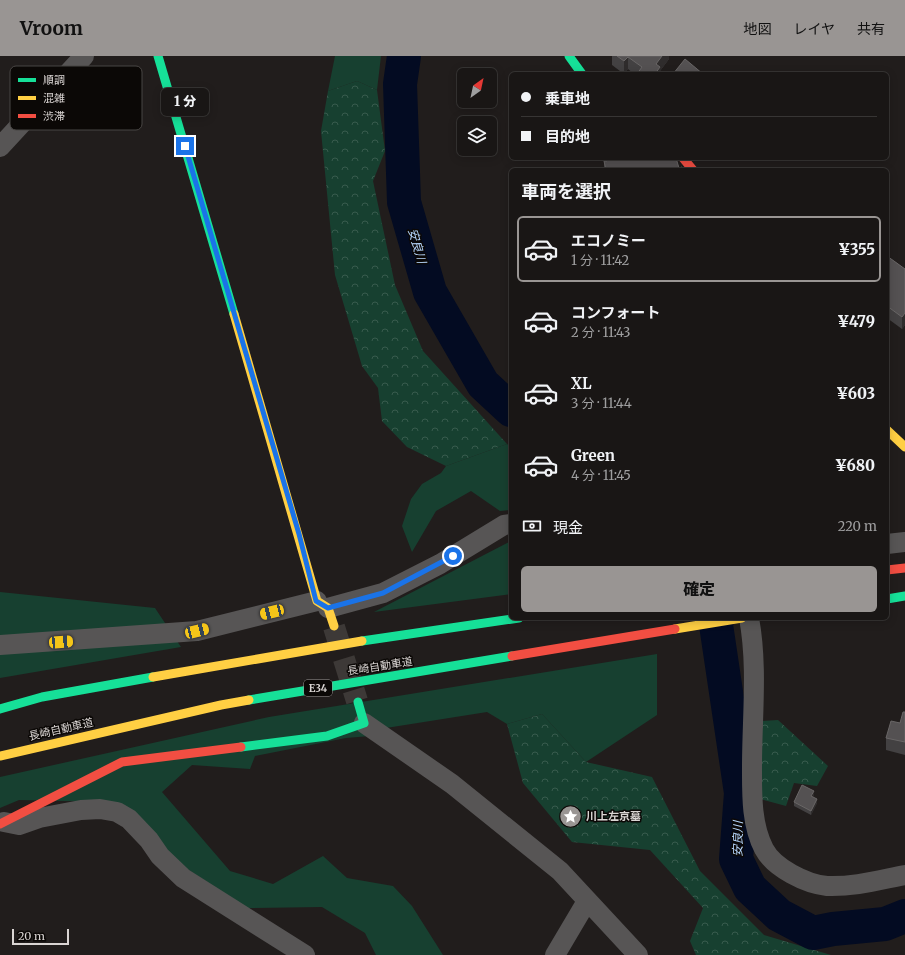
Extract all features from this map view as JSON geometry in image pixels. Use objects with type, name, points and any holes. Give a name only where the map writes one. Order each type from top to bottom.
[{"type":"main road","points":[[158,56],[299,534],[326,612]]},
{"type":"main road","points":[[569,56],[581,72]]},
{"type":"main road","points":[[685,160],[691,168]]},
{"type":"main road","points":[[889,432],[905,447]]},
{"type":"main road","points":[[889,570],[905,568]]},
{"type":"main road","points":[[889,599],[905,596]]},
{"type":"main road","points":[[0,703],[42,697],[292,652],[509,620]]},
{"type":"main road","name":"長崎自動車道","points":[[0,756],[221,705],[730,620]]},
{"type":"main road","points":[[0,708],[42,697]]},
{"type":"main road","points":[[2,823],[122,762],[327,736],[364,723],[358,702]]},
{"type":"street","points":[[75,66],[84,56]]},
{"type":"street","points":[[0,147],[16,130]]},
{"type":"street","points":[[0,645],[197,631],[326,612],[383,593],[440,564],[504,525],[509,524]]},
{"type":"street","points":[[889,544],[905,542]]},
{"type":"street","points":[[749,620],[752,632],[754,677],[752,800],[755,824],[764,850],[795,877],[826,886],[850,886],[905,875]]},
{"type":"street","points":[[364,723],[452,784],[521,838],[560,871],[638,955]]},
{"type":"street","points":[[2,823],[19,825],[39,818],[81,810],[100,809],[117,812],[129,819],[149,840],[160,856],[182,878],[305,955]]},
{"type":"street","points":[[555,955],[588,901]]},
{"type":"green space","points":[[335,56],[381,56],[377,90],[357,81],[328,91]]},
{"type":"green space","points":[[357,81],[377,90],[385,151],[373,181],[395,285],[423,351],[507,444],[446,466],[407,447],[382,421],[378,388],[362,366],[335,275],[321,131],[328,91]]},
{"type":"green space","points":[[507,444],[509,446],[509,510],[500,511],[471,491],[436,511],[412,552],[402,526],[411,499],[422,484],[441,473],[446,466]]},
{"type":"green space","points":[[509,542],[509,594],[374,612]]},
{"type":"green space","points":[[0,592],[155,608],[181,647],[0,678]]},
{"type":"green space","points":[[657,654],[657,715],[586,762],[542,714],[507,724],[487,712],[386,728],[370,736],[346,738],[255,756],[250,769],[192,765],[162,792],[230,871],[273,884],[323,856],[347,878],[393,886],[412,906],[443,955],[376,955],[365,933],[322,907],[247,908],[178,863],[110,802],[19,800],[0,808],[0,777],[269,717]]},
{"type":"green space","points":[[542,714],[586,762],[652,777],[700,871],[764,935],[831,955],[696,955],[690,941],[703,908],[650,850],[572,842],[523,783],[507,724]]},
{"type":"green space","points":[[778,720],[828,766],[817,786],[794,783],[786,806],[760,799],[761,721]]},
{"type":"building","points":[[617,56],[662,56],[656,64],[660,67],[656,72],[638,72],[642,67],[628,57],[624,61]]},
{"type":"building","points":[[685,59],[701,72],[675,72]]},
{"type":"building","points":[[677,160],[679,168],[606,168],[604,161]]},
{"type":"building","points":[[889,257],[905,269],[905,313],[902,317],[889,307]]},
{"type":"building","points":[[903,712],[905,712],[905,742],[886,738],[891,721],[900,723]]},
{"type":"building","points":[[802,785],[814,791],[811,796],[817,799],[811,811],[794,802]]},
{"type":"waterway","name":"安良川","points":[[404,56],[400,84],[404,202],[430,292],[483,384],[509,408]]},
{"type":"waterway","name":"安良川","points":[[715,620],[741,793],[736,859],[750,888],[779,915],[813,933],[833,929],[885,924],[905,916]]},
{"type":"tunnel","points":[[334,627],[357,701]]},
{"type":"traffic: fast","points":[[158,56],[234,314]]},
{"type":"traffic: fast","points":[[569,56],[581,72]]},
{"type":"traffic: fast","points":[[889,599],[905,596]]},
{"type":"traffic: fast","points":[[362,641],[509,619]]},
{"type":"traffic: fast","points":[[249,700],[512,656]]},
{"type":"traffic: fast","points":[[0,709],[42,697],[153,677]]},
{"type":"traffic: fast","points":[[241,747],[327,736],[364,723],[358,702]]},
{"type":"traffic: slow","points":[[234,314],[317,601],[328,608],[334,626]]},
{"type":"traffic: slow","points":[[889,432],[905,447]]},
{"type":"traffic: slow","points":[[675,629],[730,620]]},
{"type":"traffic: slow","points":[[153,677],[362,641]]},
{"type":"traffic: slow","points":[[0,756],[221,705],[249,700]]},
{"type":"traffic: jam","points":[[685,160],[691,168]]},
{"type":"traffic: jam","points":[[889,570],[905,568]]},
{"type":"traffic: jam","points":[[512,656],[675,629]]},
{"type":"traffic: jam","points":[[0,824],[122,762],[241,747]]},
{"type":"place","name":"川上左京墓","points":[[571,816]]},
{"type":"route","points":[[185,146],[299,534],[316,601],[328,608],[383,593],[453,556]]}]
